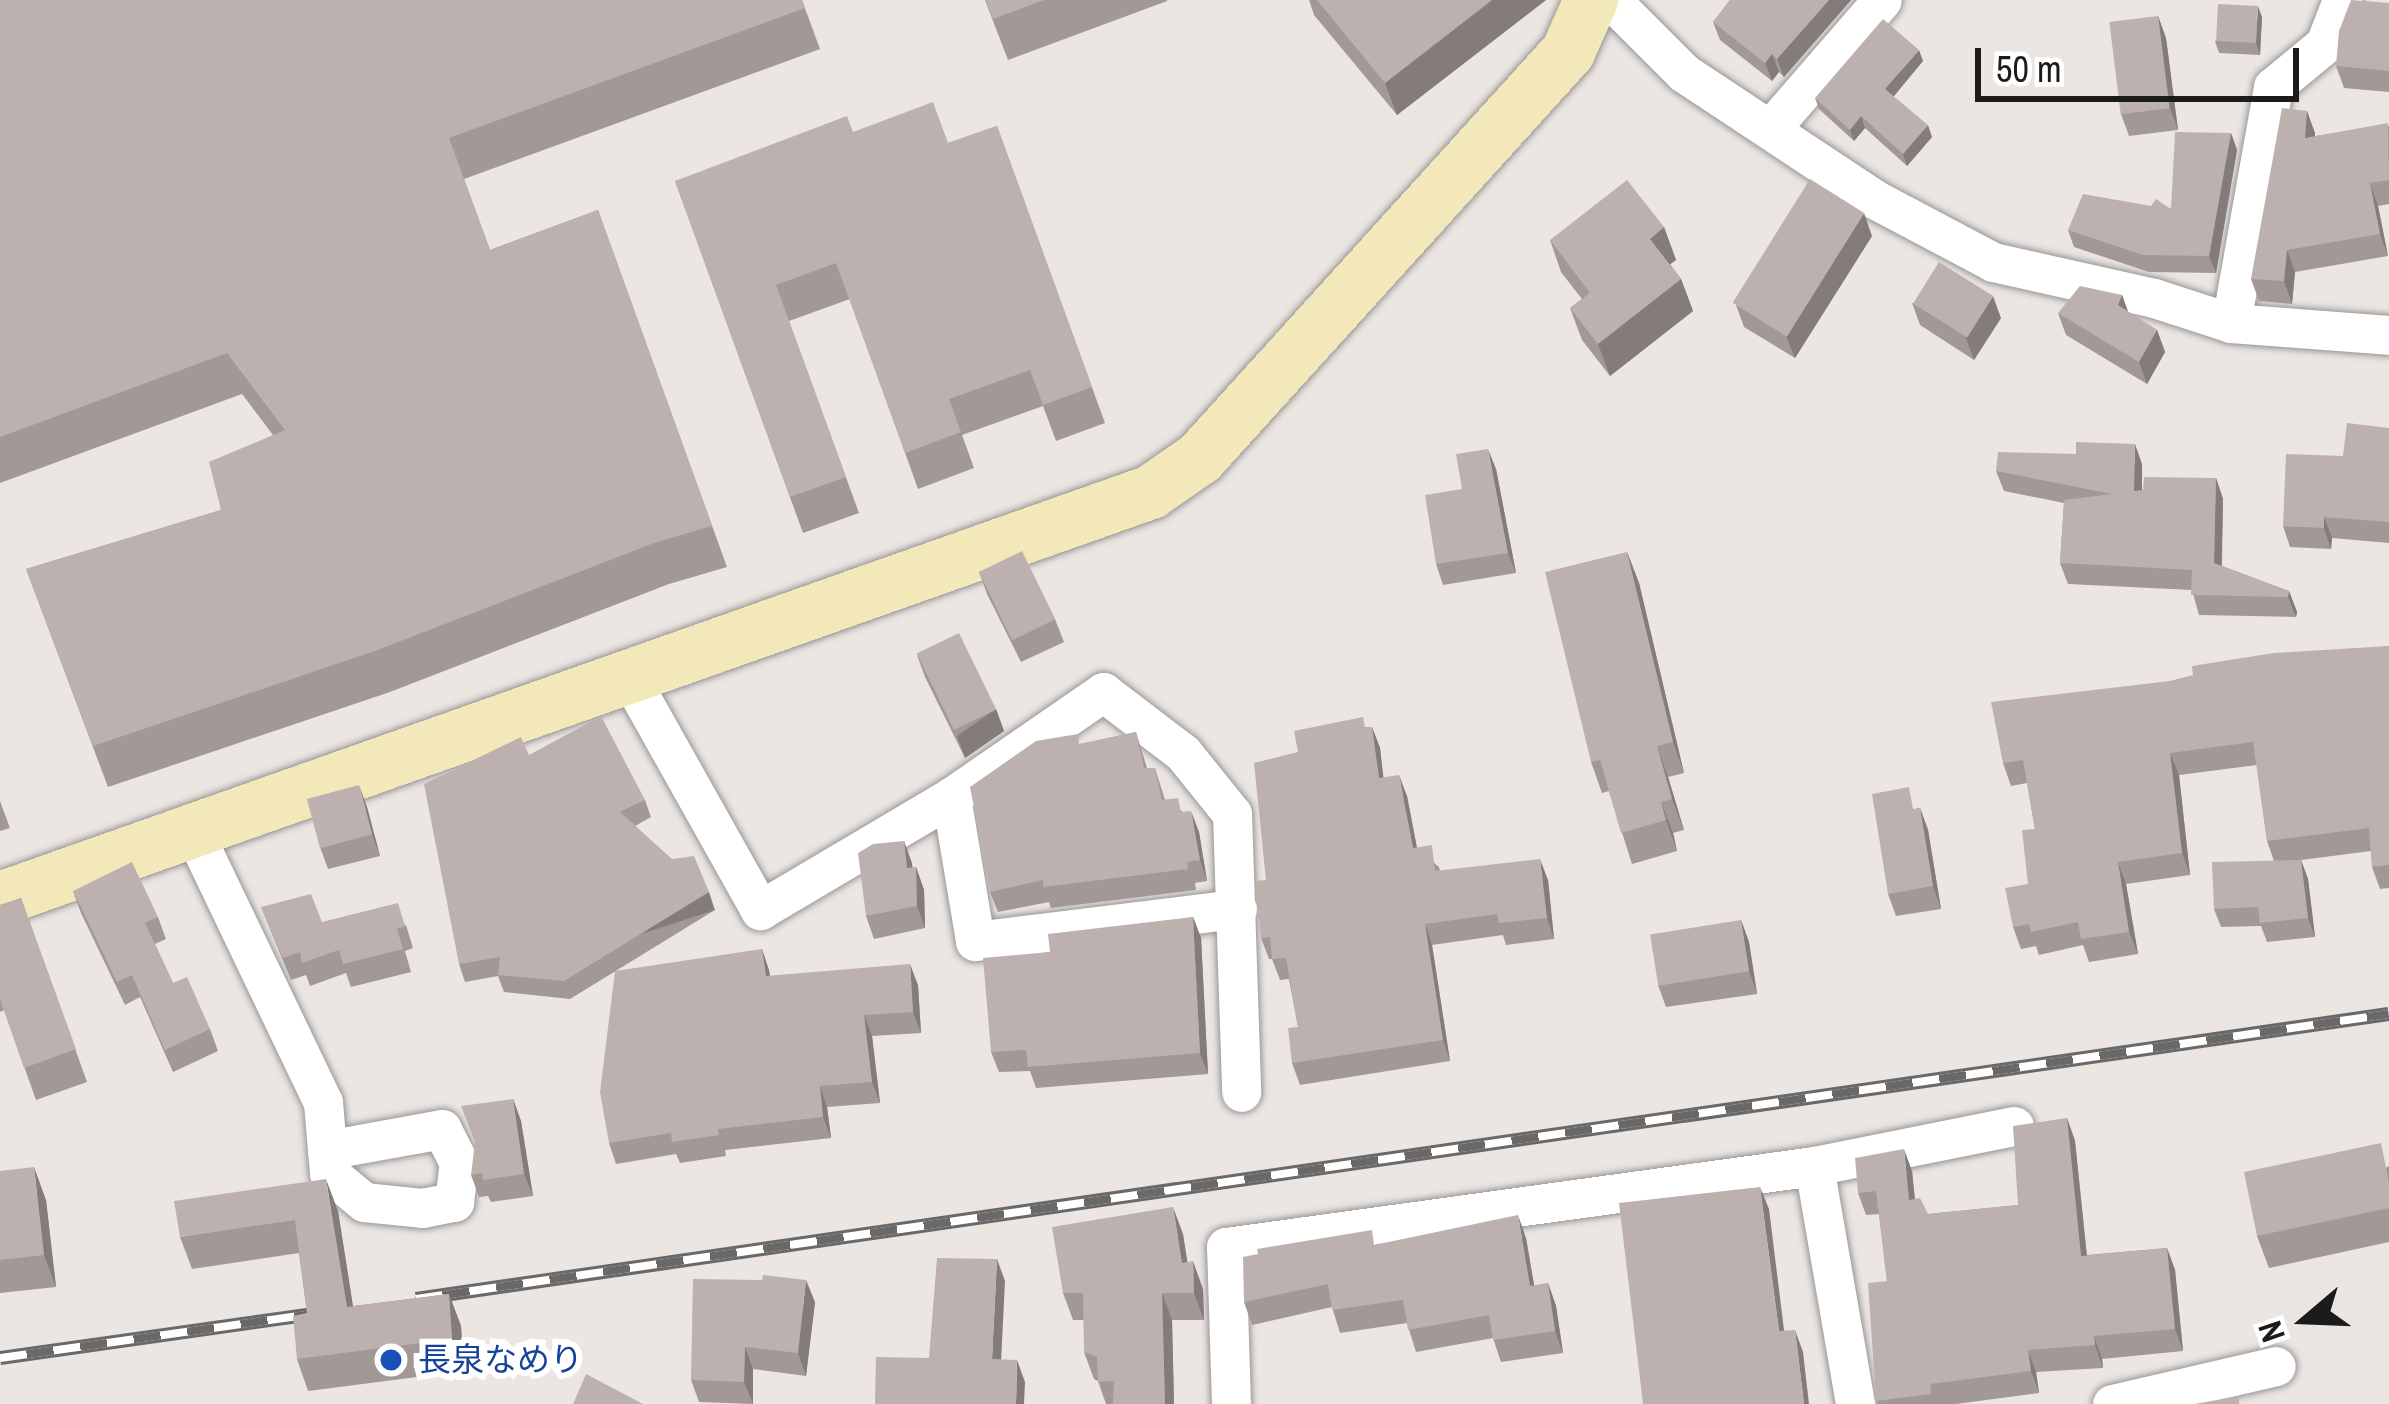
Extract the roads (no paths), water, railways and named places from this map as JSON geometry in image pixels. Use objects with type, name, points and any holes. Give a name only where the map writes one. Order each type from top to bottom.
[{"type":"street","points":[[0,899],[627,673],[1151,492],[1200,458],[1568,52],[1591,0]]},
{"type":"street","points":[[1611,0],[1684,73],[1876,200],[1993,262],[2154,298],[2231,323],[2389,335]]},
{"type":"street","points":[[1772,128],[1882,0]]},
{"type":"street","points":[[2231,323],[2273,87],[2325,44],[2342,0]]},
{"type":"street","points":[[627,673],[760,910],[950,797],[1103,692],[1183,753],[1232,814],[1241,1092]]},
{"type":"street","points":[[950,797],[975,941],[1238,909]]},
{"type":"street","points":[[193,831],[323,1102],[327,1150]]},
{"type":"street","points":[[1231,1404],[1226,1247],[1814,1166],[2014,1126]]},
{"type":"street","points":[[1814,1166],[1855,1404]]},
{"type":"street","points":[[2112,1404],[2276,1366]]},
{"type":"railway","points":[[416,1299],[2389,1014]]},
{"type":"railway","points":[[0,1358],[327,1312]]},
{"type":"place","name":"長泉なめり","points":[[391,1360]]}]
